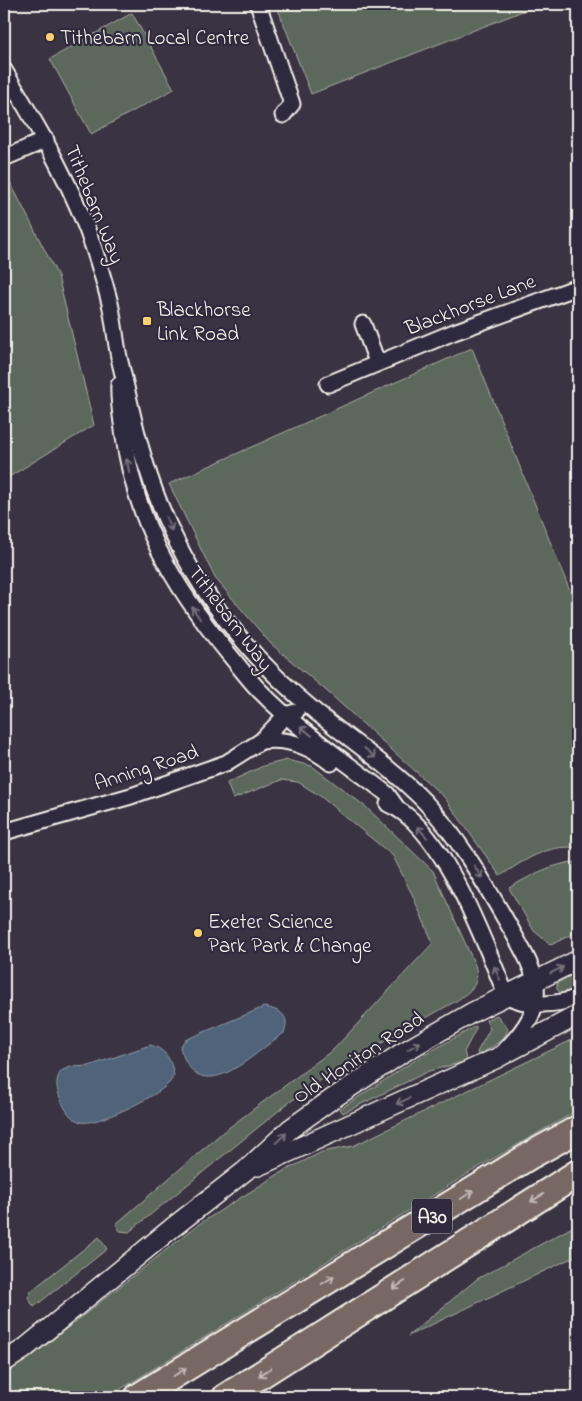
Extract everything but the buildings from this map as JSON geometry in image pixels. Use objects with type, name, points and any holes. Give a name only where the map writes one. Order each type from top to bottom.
[{"type":"highway","name":"A30","points":[[138,1397],[531,1155],[578,1129]]},
{"type":"highway","name":"A30","points":[[226,1397],[578,1173]]},
{"type":"street","points":[[258,4],[292,104],[283,116]]},
{"type":"street","name":"Tithebarn Way","points":[[4,70],[46,140],[94,250],[111,306],[120,363],[145,462],[177,544],[200,585],[236,634],[262,662],[317,712],[367,750],[422,800],[447,826],[491,891],[537,980]]},
{"type":"street","points":[[4,158],[46,140]]},
{"type":"street","name":"Blackhorse Lane","points":[[328,384],[377,362],[578,287]]},
{"type":"street","points":[[363,324],[377,362]]},
{"type":"street","name":"Tithebarn Way","points":[[120,363],[119,394],[128,467],[142,513],[177,585],[200,618],[260,691],[286,715],[387,794],[396,808]]},
{"type":"street","name":"Tithebarn Way","points":[[262,662],[285,700],[286,715]]},
{"type":"street","points":[[286,715],[302,710],[317,712]]},
{"type":"street","name":"Anning Road","points":[[4,832],[131,796],[226,763],[261,741],[286,715]]},
{"type":"street","name":"Tithebarn Way","points":[[261,741],[275,739],[288,741],[318,752],[380,801],[408,816],[432,843],[468,905],[506,995]]},
{"type":"street","name":"Old Honiton Road","points":[[4,1362],[24,1349],[178,1222],[245,1172],[290,1129],[332,1099],[402,1054],[506,995],[578,960]]},
{"type":"street","name":"Old Honiton Road","points":[[495,1059],[523,1030],[531,1018],[537,980]]},
{"type":"street","points":[[506,995],[516,1001],[534,1004],[567,1002],[578,998]]},
{"type":"street","name":"Old Honiton Road","points":[[245,1172],[495,1059],[578,1015]]},
{"type":"green space","points":[[276,4],[541,4],[311,94]]},
{"type":"green space","points":[[132,13],[174,89],[91,134],[50,59]]},
{"type":"green space","points":[[7,176],[58,276],[94,425],[4,480],[4,178]]},
{"type":"green space","points":[[472,348],[578,611],[578,848],[557,848],[537,854],[500,876],[445,798],[330,694],[270,643],[215,578],[169,484]]},
{"type":"green space","points":[[287,760],[312,766],[366,807],[433,871],[475,965],[477,972],[476,982],[466,994],[456,1001],[341,1066],[287,1104],[129,1232],[120,1231],[116,1224],[223,1132],[334,1049],[433,943],[393,856],[320,796],[298,782],[281,780],[233,799],[227,783],[263,766]]},
{"type":"green space","points":[[572,862],[578,863],[578,931],[551,945],[534,931],[509,888],[547,869]]},
{"type":"green space","points":[[578,972],[578,990],[565,994],[560,993],[557,989],[557,983]]},
{"type":"green space","points":[[497,1015],[508,1029],[506,1034],[496,1044],[478,1055],[477,1052],[490,1029],[486,1020]]},
{"type":"green space","points":[[476,1026],[464,1052],[467,1061],[429,1071],[343,1113],[340,1109],[417,1059]]},
{"type":"green space","points":[[578,1037],[578,1110],[479,1167],[108,1397],[4,1397],[4,1374],[37,1352],[199,1224],[280,1173],[322,1152],[353,1146]]},
{"type":"green space","points":[[578,1224],[578,1255],[408,1336],[477,1279]]},
{"type":"green space","points":[[99,1237],[107,1249],[34,1307],[28,1298],[31,1291]]},
{"type":"water","points":[[264,1007],[283,1014],[286,1022],[284,1033],[228,1072],[213,1077],[200,1075],[189,1066],[180,1047],[185,1040]]},
{"type":"water","points":[[150,1045],[164,1052],[173,1070],[174,1075],[171,1080],[161,1090],[139,1103],[99,1120],[81,1122],[74,1119],[68,1113],[57,1088],[57,1081],[61,1071],[70,1067],[89,1066]]},
{"type":"place","name":"Tithebarn Local Centre","points":[[50,37]]},
{"type":"place","name":"Blackhorse Link Road","points":[[147,321]]},
{"type":"place","name":"Exeter Science Park Park & Change","points":[[198,933]]}]
